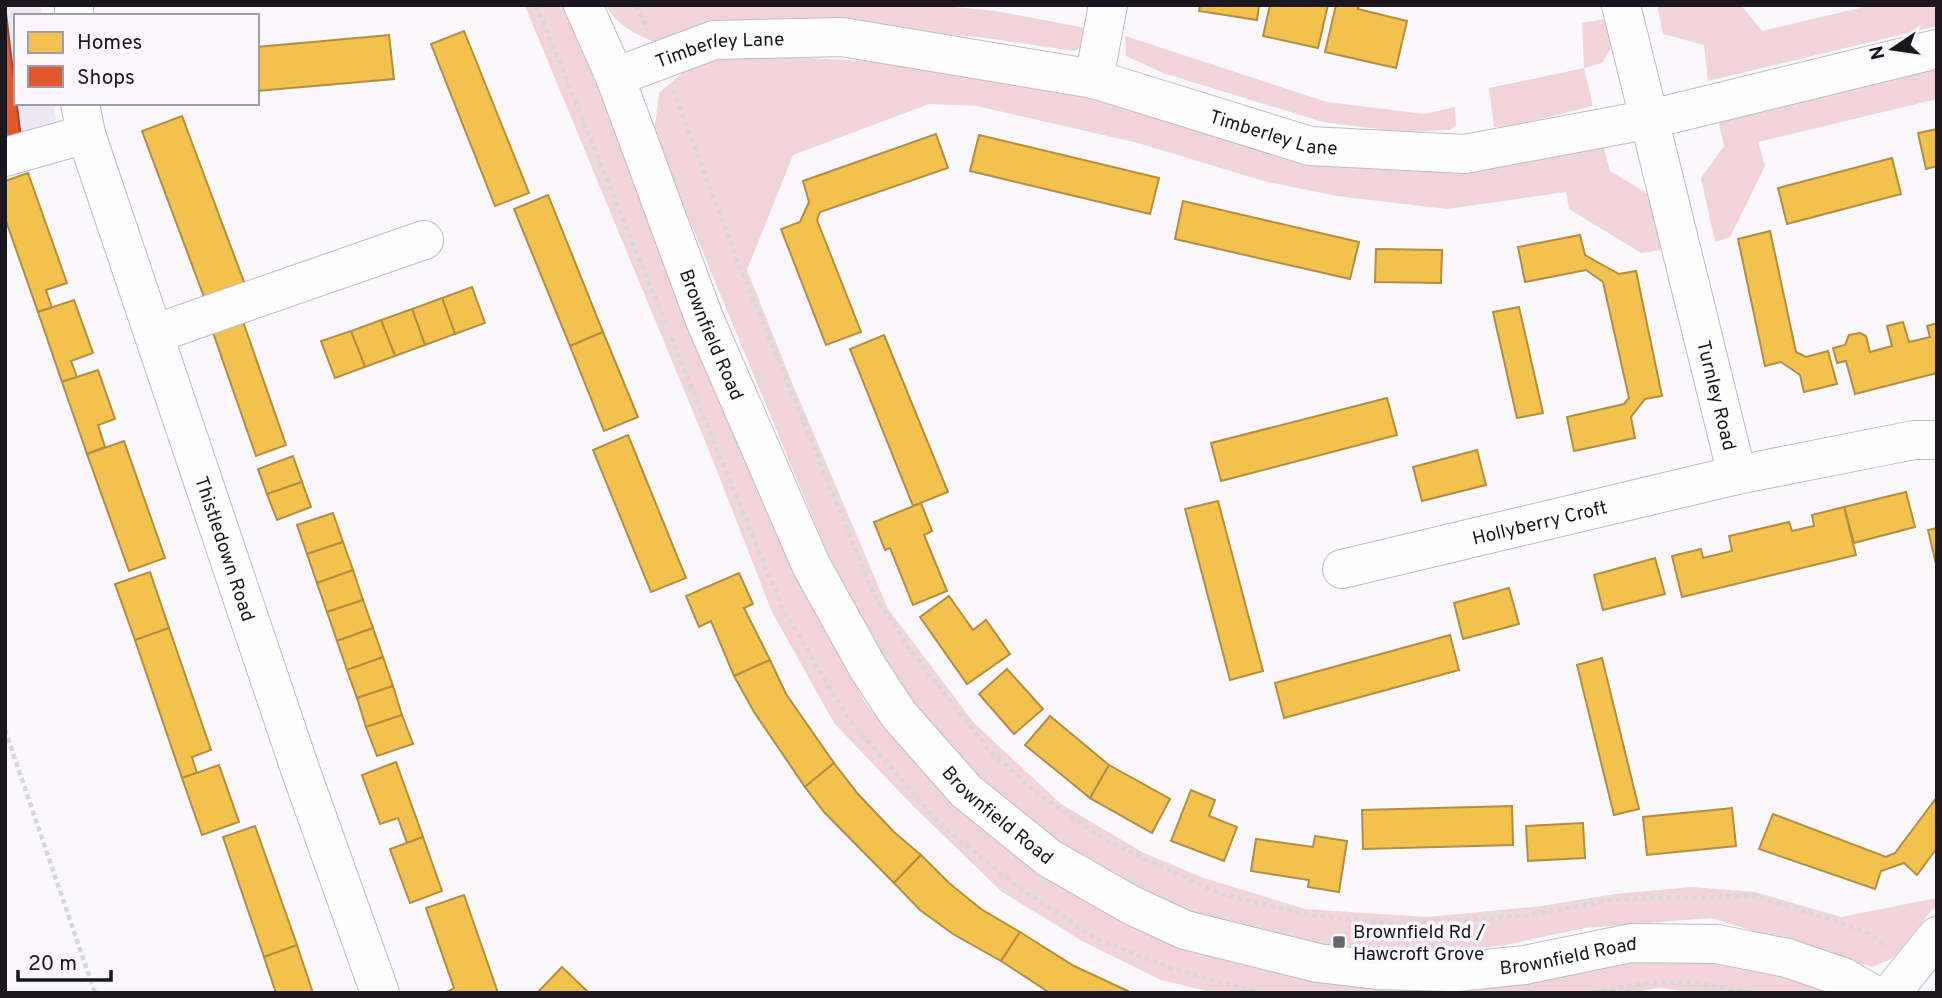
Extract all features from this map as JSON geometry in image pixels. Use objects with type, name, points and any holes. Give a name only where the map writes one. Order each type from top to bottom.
[{"type":"street","name":"Brownfield Road","points":[[583,5],[615,76],[704,318],[811,565],[868,668],[899,715],[966,791],[1049,858],[1131,905],[1185,930],[1318,963],[1377,970],[1456,972],[1525,965],[1631,943],[1717,944],[1787,958],[1843,977],[1871,993]]},
{"type":"street","points":[[1094,79],[1108,5]]},
{"type":"street","name":"Turnley Road","points":[[1621,5],[1737,475],[1914,440],[1937,440]]},
{"type":"street","name":"Timberley Lane","points":[[615,76],[714,40],[842,37],[1094,79],[1310,146],[1465,155],[1651,119],[1937,49]]},
{"type":"street","points":[[5,157],[83,119]]},
{"type":"street","name":"Thistledown Road","points":[[83,119],[300,769],[380,993]]},
{"type":"street","points":[[154,334],[424,240]]},
{"type":"street","name":"Hollyberry Croft","points":[[1342,569],[1737,475]]},
{"type":"path","points":[[636,5],[662,59],[737,259],[872,590],[908,648],[988,748],[1034,791],[1107,841],[1221,894],[1310,915],[1392,924],[1523,916],[1619,899],[1754,896],[1870,934],[1914,964]]},
{"type":"path","points":[[5,730],[95,993]]},
{"type":"path","points":[[1594,993],[1640,984],[1685,981],[1750,993]]},
{"type":"shaded area","points":[[5,5],[41,5],[42,14],[14,14],[14,105],[54,105],[60,152],[5,168]]},
{"type":"shaded area","points":[[564,5],[795,574],[865,702],[925,774],[1028,860],[1199,952],[1594,963],[1710,955],[1835,993],[1697,993],[1659,988],[1631,993],[1215,993],[1161,980],[1084,942],[1002,892],[913,806],[834,723],[772,612],[708,448],[525,6]]},
{"type":"shaded area","points":[[606,5],[934,5],[996,11],[1096,30],[1090,43],[1074,51],[978,37],[795,22],[732,20],[657,43],[621,24]]},
{"type":"shaded area","points":[[1657,5],[1741,5],[1762,31],[1872,5],[1937,5],[1937,26],[1708,81],[1704,45],[1663,34]]},
{"type":"shaded area","points":[[1609,18],[1614,43],[1602,63],[1584,68],[1582,23]]},
{"type":"shaded area","points":[[1125,36],[1327,102],[1425,114],[1455,107],[1456,125],[1450,130],[1402,132],[1323,122],[1163,73],[1126,56]]},
{"type":"shaded area","points":[[791,57],[919,64],[1029,78],[1249,139],[1602,140],[1610,171],[1655,198],[1663,250],[1641,253],[1569,209],[1566,192],[1447,209],[1337,196],[1267,182],[1138,143],[977,106],[929,104],[793,155],[747,270],[793,385],[888,609],[974,723],[1061,804],[1144,853],[1204,878],[1305,909],[1427,917],[1692,887],[1755,892],[1841,917],[1937,898],[1937,904],[1893,958],[1872,967],[1711,918],[1585,928],[1501,946],[1412,951],[1334,948],[1228,928],[1134,888],[1066,851],[959,761],[873,648],[829,557],[654,134],[659,93],[687,69],[713,60]]},
{"type":"shaded area","points":[[1937,61],[1937,99],[1758,142],[1765,166],[1730,237],[1715,242],[1701,178],[1724,146],[1717,114]]},
{"type":"shaded area","points":[[1584,68],[1593,106],[1508,127],[1494,127],[1489,88]]},
{"type":"building: Homes","points":[[1200,5],[1259,5],[1257,20],[1199,11]]},
{"type":"building: Homes","points":[[1270,5],[1328,5],[1318,48],[1263,36]]},
{"type":"building: Homes","points":[[1336,5],[1359,5],[1358,9],[1407,21],[1396,68],[1325,52]]},
{"type":"building: Homes","points":[[464,31],[529,193],[495,206],[431,44]]},
{"type":"building: Homes","points":[[389,35],[394,79],[259,91],[259,47]]},
{"type":"building: Homes","points":[[182,116],[247,290],[207,305],[142,131]]},
{"type":"building: Homes","points":[[1937,129],[1937,166],[1926,169],[1918,133]]},
{"type":"building: Homes","points":[[936,134],[948,168],[820,212],[817,220],[861,332],[826,345],[781,229],[800,222],[809,202],[803,181]]},
{"type":"building: Homes","points":[[979,135],[1159,178],[1150,214],[970,171]]},
{"type":"building: Homes","points":[[1892,158],[1901,194],[1787,224],[1778,188]]},
{"type":"building: Homes","points":[[28,173],[67,283],[46,290],[52,308],[38,312],[5,218],[5,181]]},
{"type":"building: Homes","points":[[548,195],[603,332],[570,346],[514,209]]},
{"type":"building: Homes","points":[[1183,201],[1359,242],[1350,279],[1175,239]]},
{"type":"building: Homes","points":[[1770,231],[1796,352],[1806,357],[1828,351],[1837,384],[1804,392],[1800,375],[1781,362],[1765,366],[1738,239]]},
{"type":"building: Homes","points":[[1580,235],[1585,255],[1619,274],[1636,271],[1662,396],[1645,399],[1631,417],[1635,438],[1574,451],[1567,417],[1624,404],[1629,398],[1603,282],[1586,270],[1525,282],[1518,247]]},
{"type":"building: Homes","points":[[1376,249],[1442,250],[1441,283],[1375,282]]},
{"type":"building: Homes","points":[[472,287],[485,323],[455,334],[442,298]]},
{"type":"building: Homes","points":[[442,298],[455,334],[425,345],[412,309]]},
{"type":"building: Homes","points":[[74,300],[93,353],[71,361],[77,377],[62,382],[38,312]]},
{"type":"building: Homes","points":[[1519,307],[1543,413],[1517,418],[1493,312]]},
{"type":"building: Homes","points":[[412,309],[425,345],[395,356],[381,320]]},
{"type":"building: Homes","points":[[239,310],[286,445],[256,456],[209,321]]},
{"type":"building: Homes","points":[[381,320],[395,356],[365,367],[351,331]]},
{"type":"building: Homes","points":[[1903,322],[1909,342],[1930,337],[1927,326],[1937,323],[1937,373],[1855,394],[1846,361],[1837,363],[1833,348],[1845,345],[1849,335],[1860,333],[1866,336],[1870,352],[1892,346],[1887,326]]},
{"type":"building: Homes","points":[[351,331],[365,367],[335,378],[321,341]]},
{"type":"building: Homes","points":[[603,332],[638,417],[604,431],[570,346]]},
{"type":"building: Homes","points":[[884,335],[948,492],[913,506],[850,349]]},
{"type":"building: Homes","points":[[98,370],[115,419],[98,425],[105,447],[87,454],[62,382]]},
{"type":"building: Homes","points":[[1387,398],[1397,435],[1221,481],[1211,443]]},
{"type":"building: Homes","points":[[628,435],[686,578],[651,592],[593,450]]},
{"type":"building: Homes","points":[[124,441],[165,558],[129,571],[87,454]]},
{"type":"building: Homes","points":[[1477,450],[1486,485],[1422,501],[1413,467]]},
{"type":"building: Homes","points":[[293,456],[302,482],[267,494],[258,469]]},
{"type":"building: Homes","points":[[302,482],[311,507],[277,520],[267,494]]},
{"type":"building: Homes","points":[[1906,492],[1915,527],[1854,543],[1844,507]]},
{"type":"building: Homes","points":[[1218,501],[1263,671],[1230,680],[1185,509]]},
{"type":"building: Homes","points":[[921,503],[932,531],[924,535],[947,591],[913,605],[890,548],[885,550],[874,522]]},
{"type":"building: Homes","points":[[1844,507],[1856,555],[1682,597],[1672,556],[1701,549],[1703,558],[1732,551],[1729,536],[1789,522],[1792,531],[1814,526],[1812,515]]},
{"type":"building: Homes","points":[[333,513],[343,542],[307,554],[297,525]]},
{"type":"building: Homes","points":[[1937,528],[1937,568],[1928,530]]},
{"type":"building: Homes","points":[[343,542],[353,570],[317,583],[307,554]]},
{"type":"building: Homes","points":[[1655,558],[1665,594],[1603,610],[1594,575]]},
{"type":"building: Homes","points":[[353,570],[363,600],[327,612],[317,583]]},
{"type":"building: Homes","points":[[150,572],[169,628],[135,640],[115,584]]},
{"type":"building: Homes","points":[[739,573],[753,604],[744,608],[770,660],[734,676],[711,621],[699,627],[686,596]]},
{"type":"building: Homes","points":[[1509,588],[1519,624],[1463,639],[1454,603]]},
{"type":"building: Homes","points":[[949,596],[973,630],[986,620],[1010,654],[967,684],[920,617]]},
{"type":"building: Homes","points":[[363,600],[373,628],[337,641],[327,612]]},
{"type":"building: Homes","points":[[169,628],[211,750],[192,757],[197,773],[182,778],[135,640]]},
{"type":"building: Homes","points":[[373,628],[383,657],[347,670],[337,641]]},
{"type":"building: Homes","points":[[1450,635],[1459,670],[1284,718],[1275,683]]},
{"type":"building: Homes","points":[[383,657],[393,686],[357,698],[347,670]]},
{"type":"building: Homes","points":[[1602,658],[1639,809],[1614,815],[1577,665]]},
{"type":"building: Homes","points":[[770,660],[786,694],[834,763],[805,787],[754,712],[734,676]]},
{"type":"building: Homes","points":[[1007,669],[1043,709],[1014,734],[979,694]]},
{"type":"building: Homes","points":[[393,686],[402,715],[366,727],[357,698]]},
{"type":"building: Homes","points":[[402,715],[413,744],[377,756],[366,727]]},
{"type":"building: Homes","points":[[1050,716],[1109,765],[1090,798],[1025,745]]},
{"type":"building: Homes","points":[[396,762],[423,837],[407,843],[398,818],[380,824],[362,775]]},
{"type":"building: Homes","points":[[834,763],[858,794],[894,832],[921,855],[894,883],[824,812],[805,787]]},
{"type":"building: Homes","points":[[219,765],[239,822],[202,835],[182,778]]},
{"type":"building: Homes","points":[[1109,765],[1170,799],[1152,833],[1090,798]]},
{"type":"building: Homes","points":[[1191,790],[1215,800],[1209,816],[1237,827],[1224,861],[1171,841]]},
{"type":"building: Homes","points":[[1937,797],[1937,848],[1917,875],[1904,863],[1881,871],[1875,889],[1759,849],[1773,814],[1886,857],[1895,853]]},
{"type":"building: Homes","points":[[1512,806],[1513,845],[1363,849],[1362,810]]},
{"type":"building: Homes","points":[[1732,808],[1736,846],[1647,855],[1643,817]]},
{"type":"building: Homes","points":[[1583,823],[1585,858],[1528,861],[1526,826]]},
{"type":"building: Homes","points":[[255,826],[297,945],[264,957],[223,837]]},
{"type":"building: Homes","points":[[1315,836],[1347,841],[1339,892],[1308,887],[1309,880],[1251,871],[1256,839],[1313,847]]},
{"type":"building: Homes","points":[[423,837],[442,891],[410,903],[390,849]]},
{"type":"building: Homes","points":[[921,855],[981,909],[1020,932],[1001,961],[953,934],[920,910],[894,883]]},
{"type":"building: Homes","points":[[464,895],[498,993],[445,993],[454,988],[426,908]]},
{"type":"building: Homes","points":[[1020,932],[1074,966],[1128,991],[1127,993],[1050,993],[1001,961]]},
{"type":"building: Homes","points":[[297,945],[313,993],[276,993],[264,957]]},
{"type":"building: Homes","points":[[562,967],[589,993],[537,993]]},
{"type":"building: Shops","points":[[5,5],[14,80],[14,105],[17,105],[21,139],[5,144]]},
{"type":"place","name":"Brownfield Rd / Hawcroft Grove","points":[[1339,942]]}]
